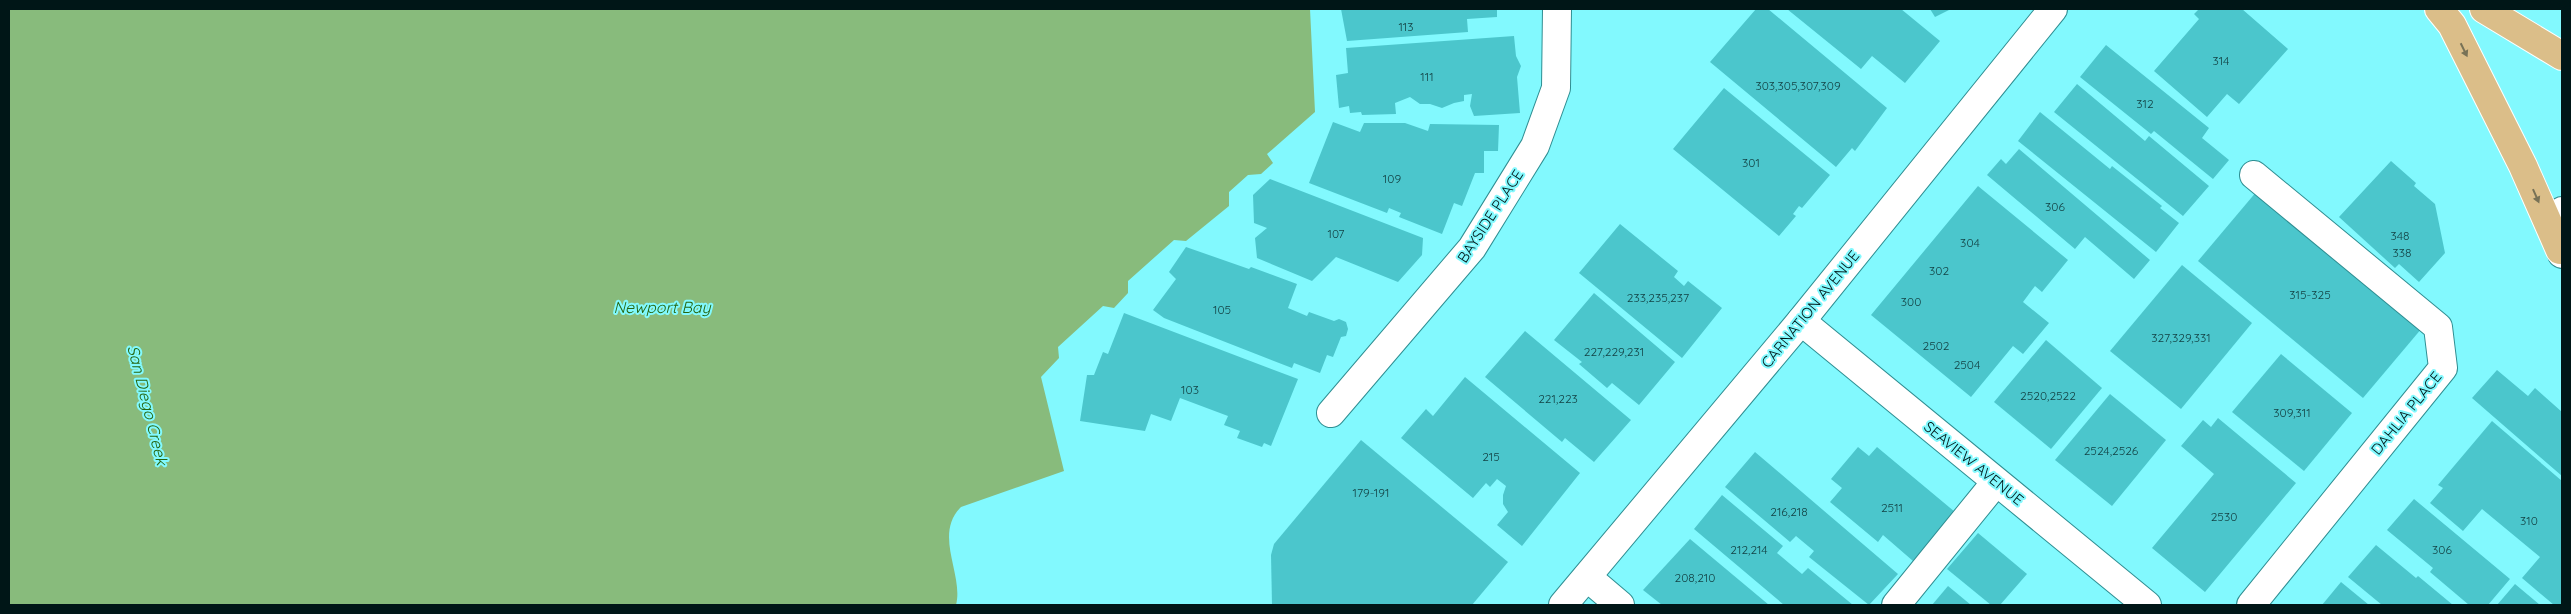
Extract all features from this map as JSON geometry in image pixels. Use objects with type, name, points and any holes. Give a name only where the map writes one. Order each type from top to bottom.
[{"type":"main road","points":[[2439,9],[2452,25],[2523,166],[2561,252]]},
{"type":"main road","points":[[2484,9],[2562,56]]},
{"type":"street","name":"BAYSIDE PLACE","points":[[1331,413],[1472,248],[1535,146],[1556,88],[1557,9]]},
{"type":"street","name":"CARNATION AVENUE","points":[[1563,605],[1801,321],[2053,9]]},
{"type":"street","name":"DAHLIA PLACE","points":[[2251,605],[2443,368],[2438,327],[2254,175]]},
{"type":"street","points":[[2561,252],[2559,224],[2562,211]]},
{"type":"street","name":"SEAVIEW AVENUE","points":[[1801,321],[2147,605]]},
{"type":"street","points":[[1896,605],[1996,482]]},
{"type":"street","points":[[1586,577],[1620,605]]},
{"type":"water","name":"Newport Bay","points":[[9,9],[1310,9],[1315,112],[1267,154],[1273,163],[1261,174],[1248,175],[1229,192],[1229,206],[1186,241],[1174,240],[1128,281],[1128,293],[1114,308],[1103,306],[1058,347],[1059,358],[1041,377],[1064,471],[961,507],[953,518],[949,542],[956,581],[956,605],[9,605]]},
{"type":"building","points":[[1341,9],[1497,9],[1497,17],[1467,19],[1468,32],[1347,41]]},
{"type":"building","points":[[1756,9],[1768,9],[1887,108],[1855,151],[1852,148],[1836,167],[1710,62]]},
{"type":"building","points":[[1787,9],[1901,9],[1940,41],[1905,83],[1872,56],[1861,69]]},
{"type":"building","points":[[1930,9],[1951,9],[1935,17]]},
{"type":"building","points":[[2199,9],[2242,9],[2288,49],[2239,104],[2227,94],[2207,117],[2154,71],[2199,19],[2194,14]]},
{"type":"building","points":[[1514,36],[1516,56],[1521,66],[1517,77],[1520,113],[1474,116],[1470,106],[1472,94],[1464,95],[1464,101],[1442,108],[1430,104],[1420,104],[1410,97],[1395,103],[1396,114],[1362,115],[1361,112],[1350,113],[1349,106],[1339,108],[1336,75],[1348,73],[1346,48]]},
{"type":"building","points":[[2106,45],[2209,128],[2202,138],[2229,160],[2213,179],[2154,131],[2151,134],[2080,77]]},
{"type":"building","points":[[2077,84],[2145,141],[2149,136],[2209,186],[2183,216],[2054,112]]},
{"type":"building","points":[[1724,88],[1830,175],[1802,208],[1799,206],[1793,214],[1796,216],[1779,236],[1673,149]]},
{"type":"building","points":[[2040,112],[2110,169],[2112,166],[2162,206],[2160,208],[2179,223],[2156,252],[2018,141]]},
{"type":"building","points":[[1333,122],[1360,132],[1364,123],[1405,123],[1428,131],[1430,124],[1499,125],[1498,151],[1484,151],[1484,173],[1475,173],[1462,206],[1454,203],[1442,234],[1399,217],[1401,213],[1389,208],[1387,213],[1309,183]]},
{"type":"building","points":[[2019,149],[2150,260],[2134,279],[2085,237],[2075,249],[1987,175],[2001,159],[2006,164]]},
{"type":"building","points":[[2391,161],[2416,183],[2414,186],[2435,204],[2445,253],[2419,282],[2399,264],[2395,268],[2339,217]]},
{"type":"building","points":[[1270,179],[1423,238],[1422,255],[1398,282],[1336,257],[1312,281],[1257,258],[1255,238],[1267,228],[1254,223],[1253,195]]},
{"type":"building","points":[[1978,186],[2068,260],[2042,292],[2035,286],[2023,302],[2049,323],[2023,354],[2013,346],[1971,397],[1871,315]]},
{"type":"building","points":[[2257,191],[2422,328],[2363,398],[2198,261]]},
{"type":"building","points":[[1620,224],[1678,271],[1674,277],[1684,286],[1688,281],[1722,308],[1682,358],[1579,273]]},
{"type":"building","points":[[1186,247],[1249,269],[1251,267],[1297,284],[1288,308],[1307,316],[1309,312],[1334,321],[1339,319],[1346,322],[1348,329],[1346,336],[1341,337],[1333,357],[1327,355],[1320,373],[1294,363],[1292,368],[1164,318],[1153,310],[1176,279],[1169,272]]},
{"type":"building","points":[[2182,265],[2252,323],[2181,409],[2110,351]]},
{"type":"building","points":[[1594,293],[1675,362],[1639,405],[1612,383],[1607,388],[1579,364],[1582,362],[1554,340]]},
{"type":"building","points":[[1124,313],[1298,379],[1271,446],[1264,443],[1262,447],[1237,438],[1240,431],[1224,425],[1228,416],[1180,398],[1171,421],[1151,414],[1145,431],[1080,421],[1087,375],[1094,375],[1103,352],[1108,354]]},
{"type":"building","points":[[1525,331],[1631,420],[1594,462],[1565,438],[1562,442],[1485,377]]},
{"type":"building","points":[[2046,340],[2102,388],[2051,449],[1994,402]]},
{"type":"building","points":[[2281,354],[2352,413],[2304,471],[2232,412]]},
{"type":"building","points":[[2497,370],[2528,396],[2535,388],[2562,412],[2562,476],[2472,398]]},
{"type":"building","points":[[1465,377],[1580,473],[1522,546],[1497,525],[1508,512],[1503,504],[1506,486],[1497,479],[1490,487],[1486,483],[1473,498],[1401,438],[1426,409],[1433,416]]},
{"type":"building","points":[[2110,394],[2166,440],[2112,506],[2055,460]]},
{"type":"building","points":[[2218,418],[2296,483],[2205,592],[2152,548],[2214,474],[2181,446],[2203,420],[2211,427]]},
{"type":"building","points":[[2492,421],[2562,481],[2562,605],[2554,605],[2522,578],[2540,557],[2482,509],[2463,531],[2430,503],[2443,488],[2438,485]]},
{"type":"building","points":[[1361,440],[1508,562],[1472,605],[1272,605],[1271,555],[1274,544]]},
{"type":"building","points":[[1858,447],[1869,456],[1877,447],[1955,512],[1913,561],[1883,535],[1878,542],[1830,502],[1842,488],[1831,479]]},
{"type":"building","points":[[1755,452],[1898,574],[1869,605],[1809,557],[1814,551],[1796,536],[1790,542],[1725,487]]},
{"type":"building","points":[[1722,495],[1783,546],[1777,553],[1802,574],[1808,568],[1853,605],[1784,605],[1694,529]]},
{"type":"building","points":[[2414,499],[2510,579],[2488,605],[2469,605],[2430,572],[2433,568],[2387,530]]},
{"type":"building","points":[[1978,533],[2027,574],[2000,605],[1991,605],[1947,569]]},
{"type":"building","points":[[1690,539],[1769,605],[1662,605],[1643,590]]},
{"type":"building","points":[[2376,545],[2453,605],[2382,605],[2348,577]]},
{"type":"building","points":[[2341,582],[2369,605],[2322,605]]},
{"type":"building","points":[[2515,584],[2540,605],[2497,605]]},
{"type":"building","points":[[1948,586],[1971,605],[1932,605]]},
{"type":"water label","name":"San Diego Creek","points":[[148,405]]}]
